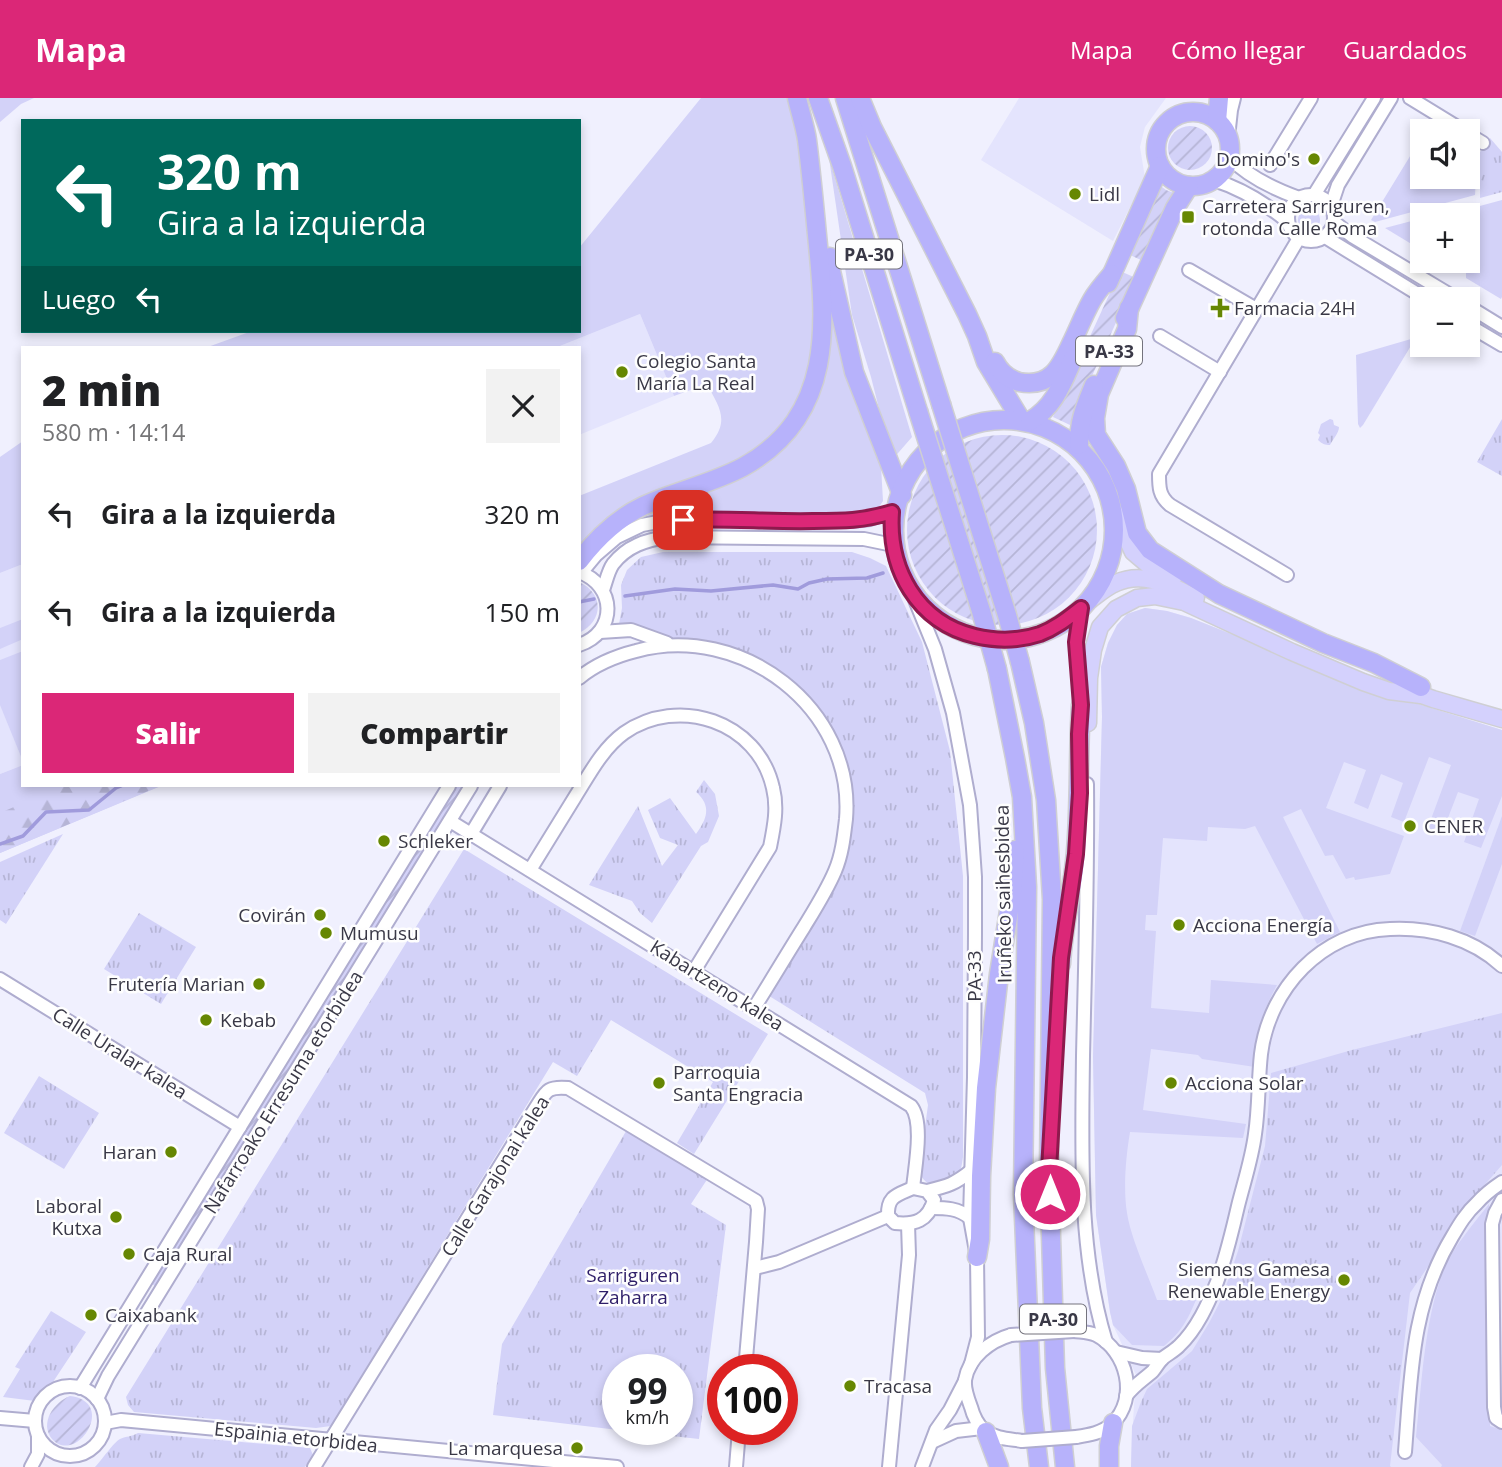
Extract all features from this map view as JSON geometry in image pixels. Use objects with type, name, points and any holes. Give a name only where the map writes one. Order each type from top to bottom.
[{"type":"highway","points":[[581,568],[615,523],[646,505],[743,467],[779,440],[807,402],[820,359],[823,333],[822,300],[806,137],[797,98]]},
{"type":"highway","points":[[805,98],[819,149],[831,271],[854,372],[902,495]]},
{"type":"highway","name":"Iruñeko saihesbidea","points":[[818,98],[842,166],[981,611],[997,669],[1016,758],[1022,797],[1027,887],[1023,1194],[1032,1408],[1039,1467]]},
{"type":"highway","name":"PA-30","points":[[845,98],[1007,615],[1034,723],[1046,800],[1052,899],[1049,1170],[1055,1368],[1065,1467]]},
{"type":"highway","points":[[860,98],[872,127],[967,314],[986,362],[1026,421]]},
{"type":"highway","name":"PA-33","points":[[1026,421],[1041,415],[1051,405],[1060,389],[1160,166],[1156,153],[1157,138],[1164,125],[1175,116],[1187,98]]},
{"type":"highway","points":[[1217,121],[1219,98]]},
{"type":"highway","points":[[1160,166],[1167,176],[1177,183],[1202,185],[1214,180],[1224,170],[1229,157],[1228,137],[1217,121],[1204,113],[1189,112],[1175,116]]},
{"type":"highway","name":"PA-33","points":[[1079,445],[1082,412],[1175,208],[1189,186]]},
{"type":"highway","points":[[922,227],[961,287],[998,368],[1017,382],[1029,383],[1048,378],[1059,368],[1093,297],[1112,274]]},
{"type":"highway","points":[[1129,308],[1127,328],[1100,394],[1095,418],[1096,435],[1126,489],[1137,533],[1150,550],[1219,594],[1303,634],[1374,663],[1421,691]]},
{"type":"highway","points":[[986,421],[1026,421],[1055,430],[1079,445],[1095,463],[1107,486],[1114,511],[1114,544],[1105,575],[1084,605],[1062,624],[1039,634],[1015,639],[990,639],[966,634],[930,614],[903,579],[893,545],[892,512],[911,475],[940,443],[962,429],[986,421]]},
{"type":"highway","points":[[977,1257],[987,1079],[1015,859],[1012,802],[997,695],[997,669]]},
{"type":"highway","points":[[1049,1170],[1061,958],[1076,854],[1081,705]]},
{"type":"highway","points":[[1109,1467],[1113,1423]]},
{"type":"highway","points":[[984,1430],[999,1467]]},
{"type":"main road","points":[[1114,511],[1133,552],[1153,569],[1259,621],[1421,691],[1502,711]]},
{"type":"main road","points":[[1084,605],[1115,583],[1144,577],[1172,586],[1331,662],[1502,719]]},
{"type":"main road","points":[[1086,746],[1093,650],[1100,627],[1116,609],[1137,598],[1155,596],[1184,601],[1363,682],[1390,691],[1421,691]]},
{"type":"street","points":[[1228,137],[1234,98]]},
{"type":"street","points":[[1270,165],[1311,98]]},
{"type":"street","points":[[1314,195],[1374,98]]},
{"type":"street","points":[[1214,180],[1230,185],[1264,204],[1287,221],[1293,234],[1299,238],[1312,242],[1325,237],[1334,222],[1331,205],[1338,185],[1391,98]]},
{"type":"street","points":[[1410,98],[1445,119]]},
{"type":"street","points":[[1229,157],[1238,167],[1273,188],[1299,198]]},
{"type":"street","points":[[1287,221],[1290,208],[1306,195],[1320,197],[1331,205]]},
{"type":"street","points":[[1334,222],[1352,236],[1437,287]]},
{"type":"street","points":[[1325,237],[1410,289]]},
{"type":"street","points":[[1287,575],[1170,505],[1159,489],[1159,474],[1299,238]]},
{"type":"street","points":[[1189,270],[1256,309]]},
{"type":"street","points":[[1480,313],[1502,327]]},
{"type":"street","points":[[1480,331],[1502,345]]},
{"type":"street","points":[[1160,336],[1220,372]]},
{"type":"street","points":[[581,568],[617,537],[642,525],[669,520],[852,520],[870,519],[892,512]]},
{"type":"street","points":[[603,590],[612,565],[630,548],[648,540],[667,537],[864,539],[893,545]]},
{"type":"street","points":[[581,570],[603,590],[607,602],[607,614],[600,632],[595,638],[581,644]]},
{"type":"street","name":"PA-33","points":[[913,595],[936,649],[953,713],[971,805],[975,891],[970,1218],[977,1257],[978,1337],[971,1364]]},
{"type":"street","points":[[1084,605],[1076,642],[1086,746],[1083,1190],[1090,1273],[1098,1318],[1106,1342]]},
{"type":"street","points":[[600,632],[631,630],[672,644],[720,650],[739,656],[780,678],[797,692],[810,707],[835,748],[843,775],[846,799],[842,844],[835,870],[816,908],[754,1009]]},
{"type":"street","points":[[581,676],[616,656],[672,644]]},
{"type":"street","points":[[530,870],[600,757],[622,735],[654,718],[675,715],[697,717],[730,728],[741,736],[765,766],[773,786],[775,826],[770,847],[694,971]]},
{"type":"street","name":"Nafarroako Erresuma etorbidea","points":[[80,1388],[448,787]]},
{"type":"street","name":"Nafarroako Erresuma etorbidea","points":[[97,1399],[111,1370],[470,787]]},
{"type":"street","points":[[471,834],[499,787]]},
{"type":"street","name":"Kabartzeno kalea","points":[[450,821],[911,1105],[916,1112],[918,1123],[913,1188]]},
{"type":"street","points":[[932,1442],[956,1430],[984,1430],[1001,1438],[1023,1441],[1076,1437],[1100,1432],[1113,1423],[1133,1387],[1180,1345],[1194,1328],[1207,1305],[1226,1255],[1255,1135],[1264,1036],[1283,991],[1309,961],[1337,942],[1385,929],[1413,928],[1453,936],[1493,958],[1502,966]]},
{"type":"street","name":"Calle Uralar kalea","points":[[0,979],[240,1127]]},
{"type":"street","name":"Calle Garajonai kalea","points":[[314,1467],[545,1093],[555,1087],[568,1087],[756,1201],[758,1209],[755,1268],[747,1354]]},
{"type":"street","points":[[927,1191],[934,1200],[925,1217],[908,1224],[895,1223],[888,1216],[888,1206],[893,1197],[913,1188],[927,1191],[947,1187],[972,1170]]},
{"type":"street","points":[[1405,1452],[1413,1356],[1420,1311],[1428,1286],[1439,1259],[1463,1219],[1476,1203],[1502,1182]]},
{"type":"street","points":[[1502,1200],[1494,1213],[1492,1224],[1494,1407],[1496,1418],[1502,1422]]},
{"type":"street","points":[[932,1208],[953,1209],[970,1218]]},
{"type":"street","points":[[755,1268],[779,1262],[888,1216]]},
{"type":"street","points":[[890,1467],[909,1255],[908,1224]]},
{"type":"street","points":[[922,1467],[936,1430],[950,1410],[971,1364],[980,1352],[1001,1338],[1074,1331],[1094,1334],[1116,1352],[1124,1367],[1126,1396]]},
{"type":"street","points":[[1116,1352],[1142,1359],[1162,1359]]},
{"type":"street","points":[[965,1380],[973,1414],[984,1430]]},
{"type":"street","points":[[31,1467],[38,1454],[36,1410],[49,1393],[70,1386],[80,1388],[89,1392],[101,1406],[105,1423],[102,1434],[86,1452],[63,1455],[48,1449],[38,1436]]},
{"type":"street","points":[[0,1418],[35,1421]]},
{"type":"street","name":"Espainia etorbidea","points":[[105,1423],[121,1420],[330,1440],[486,1461],[617,1467]]},
{"type":"street","points":[[736,1467],[738,1445]]},
{"type":"street","points":[[54,1467],[71,1455]]},
{"type":"shaded area","points":[[1019,98],[1166,98],[1145,127],[1140,147],[1145,178],[1113,241],[981,160]]},
{"type":"shaded area","name":"Colegio Santa María La Real","points":[[640,314],[674,396],[581,434],[581,346],[560,346]]},
{"type":"shaded area","points":[[21,565],[21,766],[0,774],[0,573]]},
{"type":"shaded area","points":[[1145,608],[1191,618],[1364,687],[1502,730],[1502,1463],[1491,1467],[1131,1467],[1136,1375],[1113,1325],[1096,1215],[1093,1057],[1101,667],[1117,625],[1127,614]]},
{"type":"green space","points":[[0,98],[34,98],[21,104],[0,122]]},
{"type":"green space","points":[[701,98],[790,98],[804,148],[817,337],[803,397],[784,428],[761,449],[581,550],[581,495],[711,443],[720,427],[721,414],[707,384],[674,396],[640,314],[560,346],[211,346],[246,333],[581,333],[581,246]]},
{"type":"green space","points":[[1190,126],[1205,133],[1212,148],[1205,163],[1190,170],[1175,163],[1168,148],[1175,133]]},
{"type":"green space","points":[[1490,138],[1502,152],[1502,192],[1480,198],[1480,189],[1480,152]]},
{"type":"green space","points":[[1410,156],[1410,189],[1475,189],[1475,195],[1445,203],[1410,203],[1410,213],[1375,222],[1371,220]]},
{"type":"green space","points":[[829,158],[912,437],[892,460],[852,315]]},
{"type":"green space","points":[[1158,184],[1174,193],[1143,261],[1128,254]]},
{"type":"green space","points":[[1502,200],[1501,299],[1466,278],[1466,273],[1480,273],[1480,206]]},
{"type":"green space","points":[[1309,209],[1317,212],[1320,220],[1317,228],[1309,231],[1301,228],[1298,220],[1301,212]]},
{"type":"green space","points":[[1410,221],[1410,243],[1385,228]]},
{"type":"green space","points":[[1120,271],[1136,278],[1070,425],[1053,417]]},
{"type":"green space","points":[[829,292],[848,370],[881,466],[883,501],[877,510],[858,516],[686,516],[614,532],[623,523],[726,481],[815,400],[828,360]]},
{"type":"green space","points":[[1410,339],[1410,347],[1360,428],[1358,424],[1356,355]]},
{"type":"green space","points":[[1330,419],[1339,427],[1336,436],[1328,445],[1318,440],[1318,433],[1321,424]]},
{"type":"green space","points":[[1502,419],[1502,476],[1477,462]]},
{"type":"green space","points":[[1002,435],[1038,442],[1069,463],[1090,494],[1097,530],[1090,566],[1069,597],[1038,618],[1002,625],[966,618],[935,597],[914,566],[907,530],[914,494],[935,463],[966,442]]},
{"type":"green space","points":[[21,442],[21,565],[0,573],[0,457]]},
{"type":"green space","points":[[663,552],[852,552],[870,558],[886,566],[922,642],[950,751],[963,876],[963,1157],[959,1173],[945,1183],[929,1184],[919,1171],[928,1105],[925,1093],[766,994],[841,868],[846,769],[799,690],[777,671],[756,658],[716,645],[675,639],[619,624],[622,608],[621,585],[627,570],[641,557]]},
{"type":"green space","points":[[581,583],[593,593],[598,607],[593,622],[581,632]]},
{"type":"green space","points":[[1145,608],[1191,618],[1364,687],[1502,730],[1502,796],[1481,848],[1464,842],[1479,799],[1458,792],[1441,836],[1427,830],[1451,765],[1429,757],[1404,822],[1391,817],[1403,783],[1381,774],[1368,809],[1354,803],[1366,770],[1344,762],[1326,808],[1404,836],[1390,874],[1346,879],[1333,855],[1325,856],[1301,809],[1283,817],[1340,932],[1317,944],[1255,826],[1245,829],[1208,827],[1207,841],[1163,838],[1157,915],[1146,915],[1145,930],[1156,931],[1151,1008],[1209,1013],[1211,980],[1277,985],[1260,1024],[1255,1067],[1202,1059],[1198,1055],[1151,1049],[1143,1110],[1246,1124],[1243,1138],[1130,1132],[1125,1193],[1127,1213],[1157,1300],[1196,1300],[1183,1325],[1164,1346],[1132,1345],[1113,1325],[1096,1215],[1093,1057],[1101,667],[1117,625],[1127,614]]},
{"type":"green space","points":[[21,620],[21,640],[0,649],[0,628]]},
{"type":"green space","points":[[21,652],[21,757],[0,705],[0,660]]},
{"type":"green space","points":[[21,766],[21,787],[159,787],[0,853],[0,774]]},
{"type":"green space","points":[[704,780],[715,794],[719,816],[708,842],[701,846],[652,923],[640,913],[632,901],[589,885],[638,806],[662,866],[678,845],[660,838],[648,810],[670,798],[696,834],[706,813],[704,802],[696,792]]},
{"type":"green space","points":[[60,787],[158,787],[0,853],[0,813]]},
{"type":"green space","points":[[456,787],[462,787],[156,1287],[151,1283]]},
{"type":"green space","points":[[1502,816],[1502,864],[1475,936],[1460,931]]},
{"type":"green space","points":[[63,834],[6,924],[0,920],[0,862]]},
{"type":"green space","points":[[464,849],[768,1034],[694,1154],[677,1143],[713,1082],[611,1020],[577,1076],[553,1062],[331,1426],[316,1428],[134,1412],[126,1397]]},
{"type":"green space","points":[[139,913],[196,947],[161,1004],[104,969]]},
{"type":"green space","points":[[1502,1013],[1502,1165],[1481,1189],[1410,1293],[1391,1467],[1131,1467],[1132,1426],[1147,1389],[1192,1351],[1222,1298],[1238,1251],[1265,1146],[1271,1073]]},
{"type":"green space","points":[[39,1076],[99,1113],[64,1169],[4,1133]]},
{"type":"green space","name":"Sarriguren Zaharra","points":[[629,1126],[710,1175],[691,1204],[726,1225],[710,1354],[707,1354],[699,1439],[693,1438],[693,1354],[602,1354],[602,1428],[493,1415],[502,1344]]},
{"type":"green space","points":[[1489,1204],[1490,1426],[1502,1430],[1502,1467],[1441,1467],[1416,1437],[1428,1332],[1443,1271],[1464,1236]]},
{"type":"green space","points":[[51,1311],[86,1332],[53,1382],[35,1401],[3,1397],[20,1369],[15,1367]]},
{"type":"green space","points":[[70,1396],[84,1401],[91,1409],[92,1419],[81,1439],[72,1445],[62,1445],[52,1439],[47,1426],[54,1408]]},
{"type":"green space","points":[[138,1433],[310,1448],[313,1455],[305,1467],[95,1467],[117,1441]]},
{"type":"waterway","points":[[625,596],[675,589],[711,591],[773,585],[798,589],[827,579],[867,578],[883,573]]},
{"type":"waterway","points":[[581,602],[594,599]]},
{"type":"waterway","points":[[0,844],[23,836],[46,812],[89,810],[118,787]]},
{"type":"place","name":"Domino's","points":[[1314,159]]},
{"type":"place","name":"Lidl","points":[[1075,194]]},
{"type":"place","name":"Carretera Sarriguren, rotonda Calle Roma","points":[[1188,217]]},
{"type":"place","name":"Farmacia 24H","points":[[1220,308]]},
{"type":"place","name":"Colegio Santa María La Real","points":[[622,372]]},
{"type":"place","name":"CENER","points":[[1410,826]]},
{"type":"place","name":"Schleker","points":[[384,841]]},
{"type":"place","name":"Covirán","points":[[320,915]]},
{"type":"place","name":"Acciona Energía","points":[[1179,925]]},
{"type":"place","name":"Mumusu","points":[[326,933]]},
{"type":"place","name":"Frutería Marian","points":[[259,984]]},
{"type":"place","name":"Kebab","points":[[206,1020]]},
{"type":"place","name":"Parroquia Santa Engracia","points":[[659,1083]]},
{"type":"place","name":"Acciona Solar","points":[[1171,1083]]},
{"type":"place","name":"Haran","points":[[171,1152]]},
{"type":"place","name":"Laboral Kutxa","points":[[116,1217]]},
{"type":"place","name":"Caja Rural","points":[[129,1254]]},
{"type":"place","name":"Siemens Gamesa Renewable Energy","points":[[1344,1280]]},
{"type":"place","name":"Caixabank","points":[[91,1315]]},
{"type":"place","name":"Tracasa","points":[[850,1386]]},
{"type":"place","name":"La marquesa","points":[[577,1448]]},
{"type":"route","points":[[683,520],[852,520],[870,519],[892,512],[893,545],[903,579],[930,614],[943,623],[966,634],[990,639],[1015,639],[1039,634],[1062,624],[1081,608],[1076,642],[1081,705],[1080,793],[1076,854],[1061,958],[1049,1170],[1050,1194]]}]
